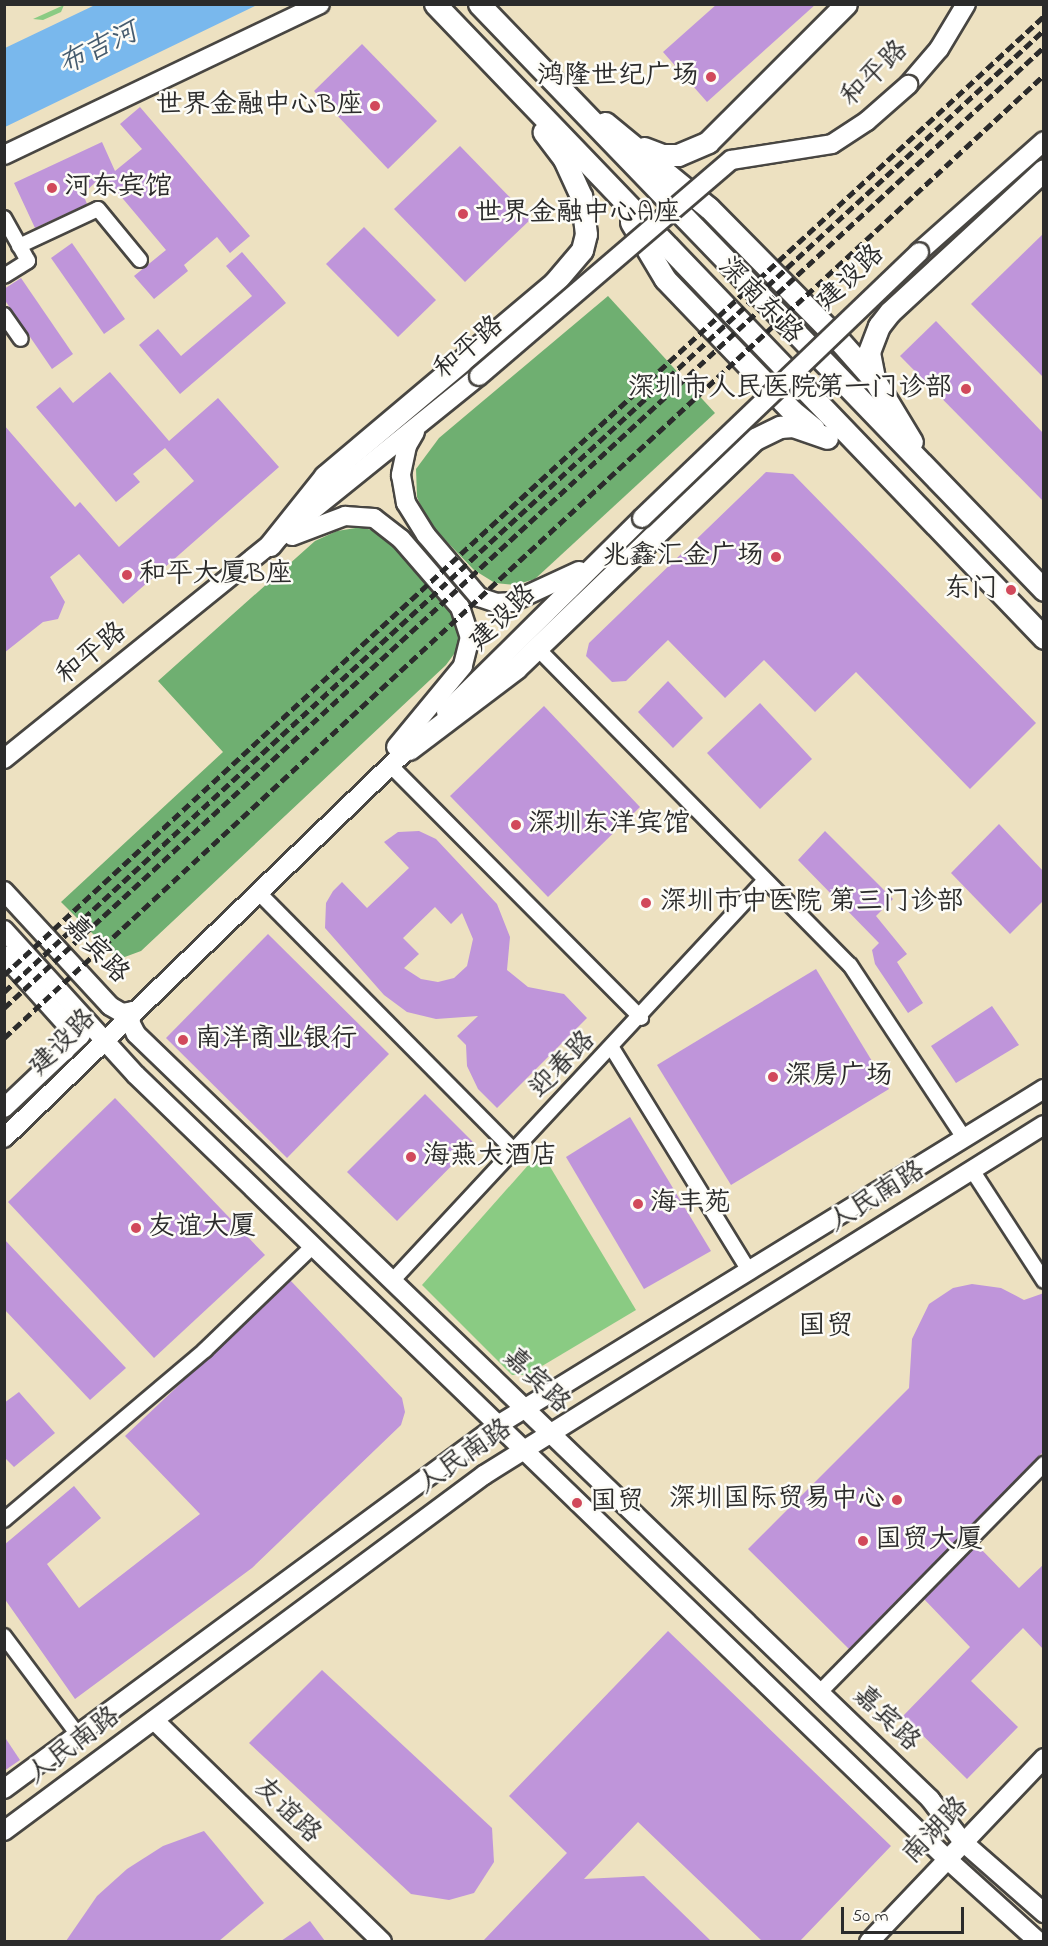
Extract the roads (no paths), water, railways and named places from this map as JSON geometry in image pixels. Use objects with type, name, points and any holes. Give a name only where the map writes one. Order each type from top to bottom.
[{"type":"main road","points":[[4,155],[320,4]]},
{"type":"main road","name":"深南东路","points":[[435,4],[1044,638]]},
{"type":"main road","name":"深南东路","points":[[479,4],[1044,590]]},
{"type":"main road","points":[[634,144],[671,156],[690,152],[708,142],[846,4]]},
{"type":"main road","name":"和平路","points":[[4,759],[479,376],[731,160],[832,144],[867,122],[908,85],[939,49],[966,4]]},
{"type":"main road","points":[[270,545],[325,476],[554,283],[582,250],[585,213],[571,174],[498,70]]},
{"type":"main road","points":[[558,88],[634,144],[709,208],[875,381],[929,471]]},
{"type":"main road","name":"建设路","points":[[4,1138],[133,1011],[409,749],[642,518],[919,252],[1044,141]]},
{"type":"main road","points":[[875,381],[869,352],[875,333],[890,312],[1044,170]]},
{"type":"main road","points":[[608,184],[664,279],[792,411],[896,485]]},
{"type":"main road","points":[[421,423],[404,459],[401,475],[406,503],[426,535],[479,597],[496,603],[526,599],[599,560]]},
{"type":"main road","points":[[409,749],[538,649],[755,439],[780,427],[793,426],[827,438]]},
{"type":"main road","points":[[270,545],[333,519],[374,518],[388,525],[415,555],[460,607],[469,624],[469,650],[463,666],[388,756],[366,790]]},
{"type":"main road","name":"嘉宾路","points":[[4,891],[110,1006],[122,1013],[133,1011],[130,1022],[136,1034],[930,1798],[963,1842],[1044,1913]]},
{"type":"main road","name":"嘉宾路","points":[[4,930],[104,1040],[313,1246],[947,1859],[1039,1941]]},
{"type":"main road","name":"建设路","points":[[4,955],[63,1021],[70,1038],[64,1052]]},
{"type":"main road","name":"建设路","points":[[4,1108],[84,1031],[84,1018]]},
{"type":"main road","name":"人民南路","points":[[4,1789],[498,1425],[748,1269],[1044,1089]]},
{"type":"main road","name":"人民南路","points":[[4,1832],[522,1449],[1044,1125]]},
{"type":"main road","name":"友谊路","points":[[154,1720],[382,1941]]},
{"type":"main road","name":"南湖路","points":[[869,1941],[1044,1758]]},
{"type":"street","points":[[19,246],[98,208],[140,260]]},
{"type":"street","points":[[4,218],[28,261],[4,276]]},
{"type":"street","points":[[4,315],[21,339]]},
{"type":"street","points":[[538,649],[850,965],[964,1138]]},
{"type":"street","points":[[391,766],[641,1018]]},
{"type":"street","name":"迎春路","points":[[393,1280],[641,1018],[765,880]]},
{"type":"street","points":[[258,892],[514,1151]]},
{"type":"street","points":[[612,1048],[748,1269]]},
{"type":"street","points":[[972,1170],[1044,1281]]},
{"type":"street","points":[[4,1520],[205,1350],[313,1246]]},
{"type":"street","points":[[820,1692],[1044,1464]]},
{"type":"street","points":[[4,1636],[78,1735]]},
{"type":"water","name":"布吉河","points":[[95,5],[257,5],[5,127],[5,48]]},
{"type":"railway","points":[[4,975],[1044,16]]},
{"type":"railway","points":[[4,992],[1044,30]]},
{"type":"railway","points":[[4,1008],[1044,47]]},
{"type":"railway","points":[[4,1038],[1044,75]]},
{"type":"place","name":"鸿隆世纪广场","points":[[711,77]]},
{"type":"place","name":"世界金融中心B座","points":[[375,106]]},
{"type":"place","name":"河东宾馆","points":[[52,188]]},
{"type":"place","name":"世界金融中心A座","points":[[463,214]]},
{"type":"place","name":"深圳市人民医院第一门诊部","points":[[966,389]]},
{"type":"place","name":"兆鑫汇金广场","points":[[776,557]]},
{"type":"place","name":"和平大厦B座","points":[[127,575]]},
{"type":"place","name":"东门","points":[[1011,590]]},
{"type":"place","name":"深圳东洋宾馆","points":[[516,825]]},
{"type":"place","name":"深圳市中医院 第三门诊部","points":[[646,903]]},
{"type":"place","name":"南洋商业银行","points":[[183,1040]]},
{"type":"place","name":"深房广场","points":[[773,1077]]},
{"type":"place","name":"海燕大酒店","points":[[411,1157]]},
{"type":"place","name":"海丰苑","points":[[638,1204]]},
{"type":"place","name":"友谊大厦","points":[[136,1228]]},
{"type":"place","name":"深圳国际贸易中心","points":[[897,1500]]},
{"type":"place","name":"国贸","points":[[577,1503]]},
{"type":"place","name":"国贸大厦","points":[[863,1541]]},
{"type":"district","name":"国贸","points":[[826,1328]]}]
